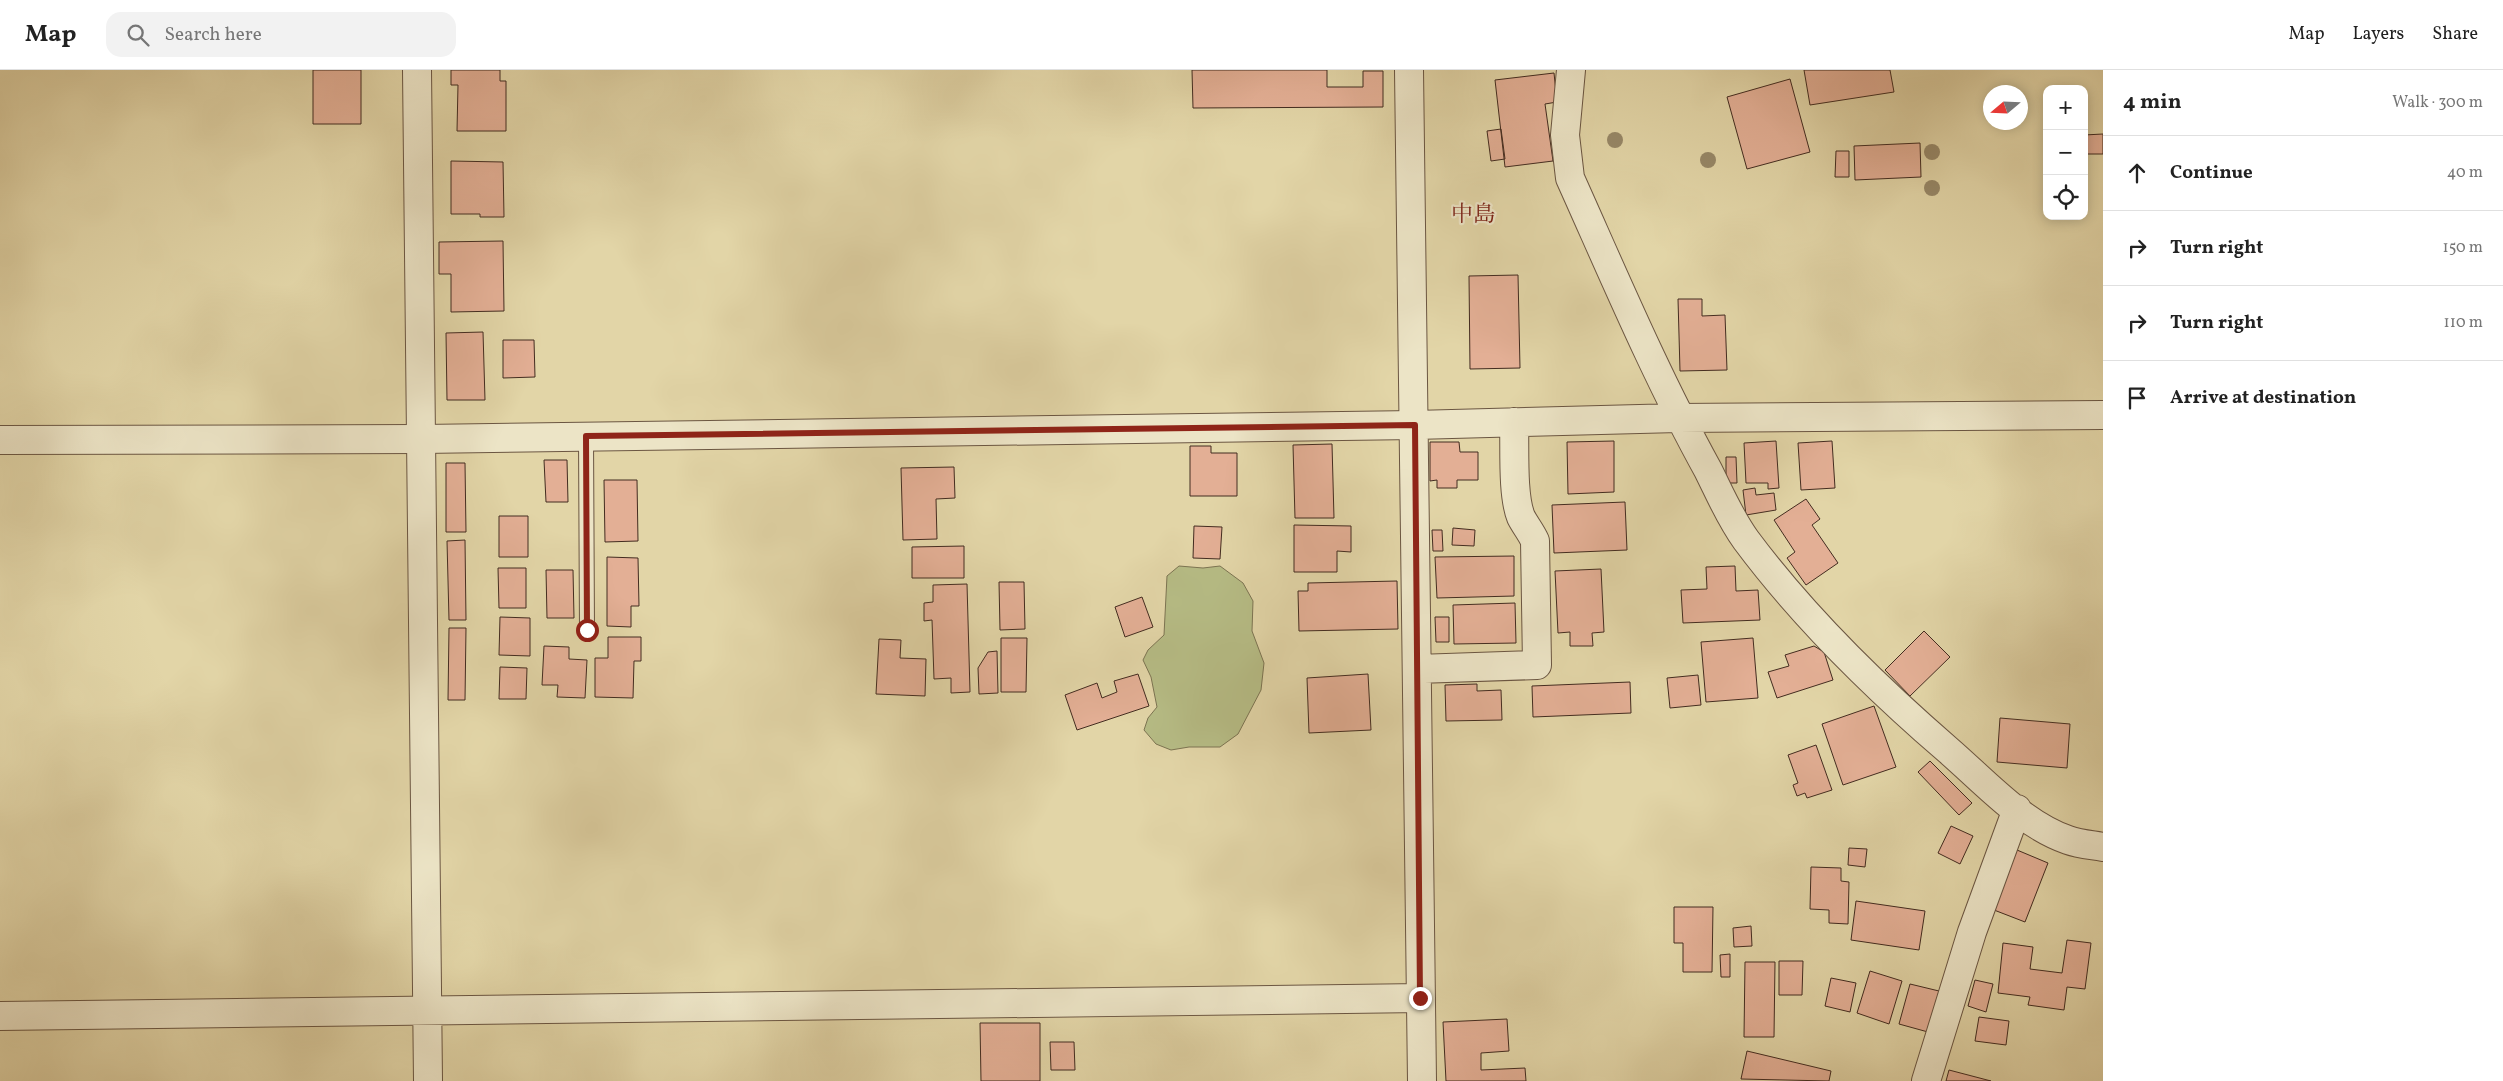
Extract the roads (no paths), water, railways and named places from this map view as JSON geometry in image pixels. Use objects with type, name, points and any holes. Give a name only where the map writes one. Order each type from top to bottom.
[{"type":"street","points":[[418,70],[429,1009],[428,1081]]},
{"type":"street","points":[[1409,70],[1422,1081]]},
{"type":"street","points":[[1572,70],[1565,135],[1570,178],[1678,418],[1726,508],[1746,539],[1802,608],[1886,695],[2017,810],[2045,830],[2070,841],[2103,847]]},
{"type":"street","points":[[0,440],[422,439],[1415,425],[1678,418],[2103,416]]},
{"type":"street","points":[[1417,669],[1537,665],[1535,540],[1531,530],[1521,518],[1517,502],[1514,422]]},
{"type":"street","points":[[1926,1081],[1972,932],[2017,810]]},
{"type":"street","points":[[0,1016],[429,1009],[1420,998]]},
{"type":"lane","points":[[586,436],[587,630]]},
{"type":"district","name":"中島","points":[[1473,215]]}]
